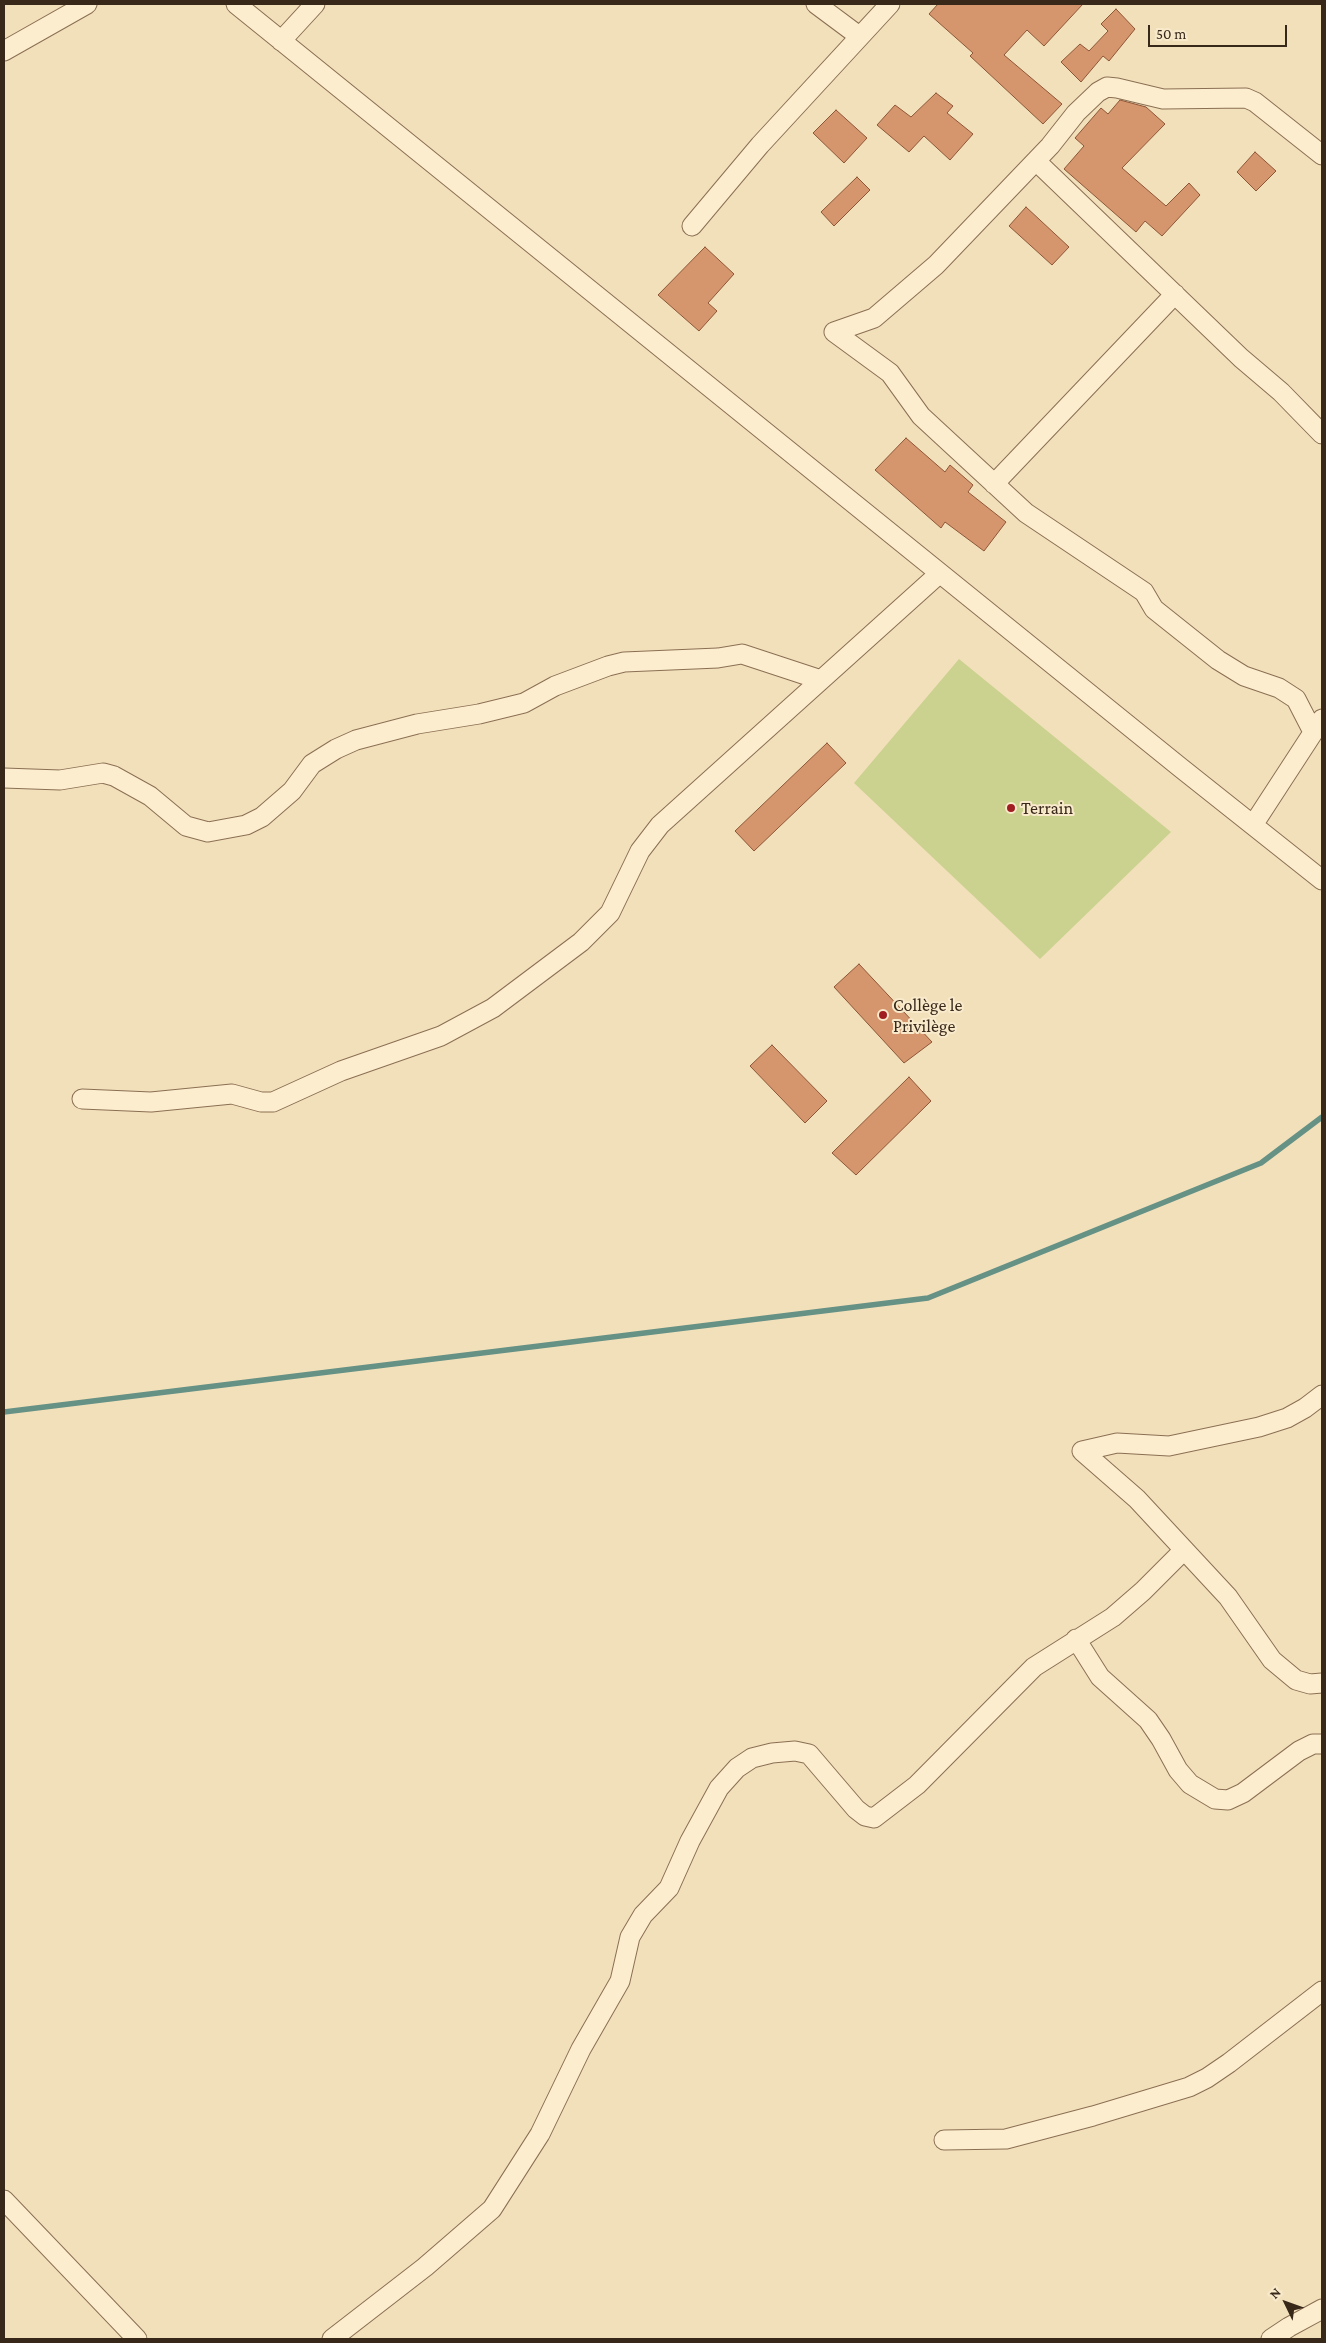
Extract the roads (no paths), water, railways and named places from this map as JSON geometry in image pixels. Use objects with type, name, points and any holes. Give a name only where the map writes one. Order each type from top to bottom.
[{"type":"street","points":[[4,51],[87,4]]},
{"type":"street","points":[[236,4],[1322,880]]},
{"type":"street","points":[[281,41],[315,4]]},
{"type":"street","points":[[816,4],[859,36]]},
{"type":"street","points":[[692,226],[760,145],[890,4]]},
{"type":"street","points":[[1253,825],[1318,725],[1296,699],[1279,688],[1244,676],[1218,660],[1154,609],[1144,592],[1040,524],[921,416],[890,373],[834,332],[874,318],[936,265],[1036,161],[1083,106],[1106,87],[1163,99],[1246,98],[1263,107],[1322,155]]},
{"type":"street","points":[[1036,161],[1241,358],[1281,392],[1322,434]]},
{"type":"street","points":[[994,484],[1175,294]]},
{"type":"street","points":[[82,1099],[151,1102],[232,1094],[261,1102],[273,1102],[341,1071],[441,1036],[493,1008],[566,954],[610,913],[640,851],[660,825],[940,573]]},
{"type":"street","points":[[4,778],[60,780],[103,773],[114,776],[150,796],[186,826],[208,832],[246,825],[262,818],[292,792],[312,764],[336,749],[356,740],[417,724],[479,714],[524,703],[555,686],[624,662],[718,658],[742,654],[821,680]]},
{"type":"street","points":[[1322,1395],[1305,1408],[1287,1418],[1250,1429],[1169,1446],[1117,1443],[1082,1450],[1137,1499],[1228,1597],[1272,1660],[1296,1680],[1310,1684],[1322,1683]]},
{"type":"street","points":[[332,2339],[425,2267],[492,2209],[540,2134],[581,2049],[620,1981],[630,1937],[643,1915],[669,1888],[690,1841],[719,1788],[737,1768],[752,1758],[772,1753],[795,1751],[809,1754],[856,1809],[865,1816],[874,1818],[917,1785],[1034,1667],[1113,1617],[1143,1591],[1184,1550]]},
{"type":"street","points":[[1076,1640],[1100,1677],[1148,1720],[1178,1770],[1190,1784],[1215,1799],[1228,1800],[1243,1793],[1299,1751],[1313,1744],[1322,1744]]},
{"type":"street","points":[[944,2140],[1006,2139],[1093,2116],[1189,2087],[1207,2078],[1229,2063],[1322,1991]]},
{"type":"street","points":[[4,2200],[137,2339]]},
{"type":"street","points":[[1271,2339],[1289,2326],[1322,2309]]},
{"type":"waterway","points":[[4,1412],[928,1298],[1261,1163],[1322,1117]]},
{"type":"place","name":"Terrain","points":[[1011,808]]},
{"type":"place","name":"Collège le Privilège","points":[[883,1015]]}]
